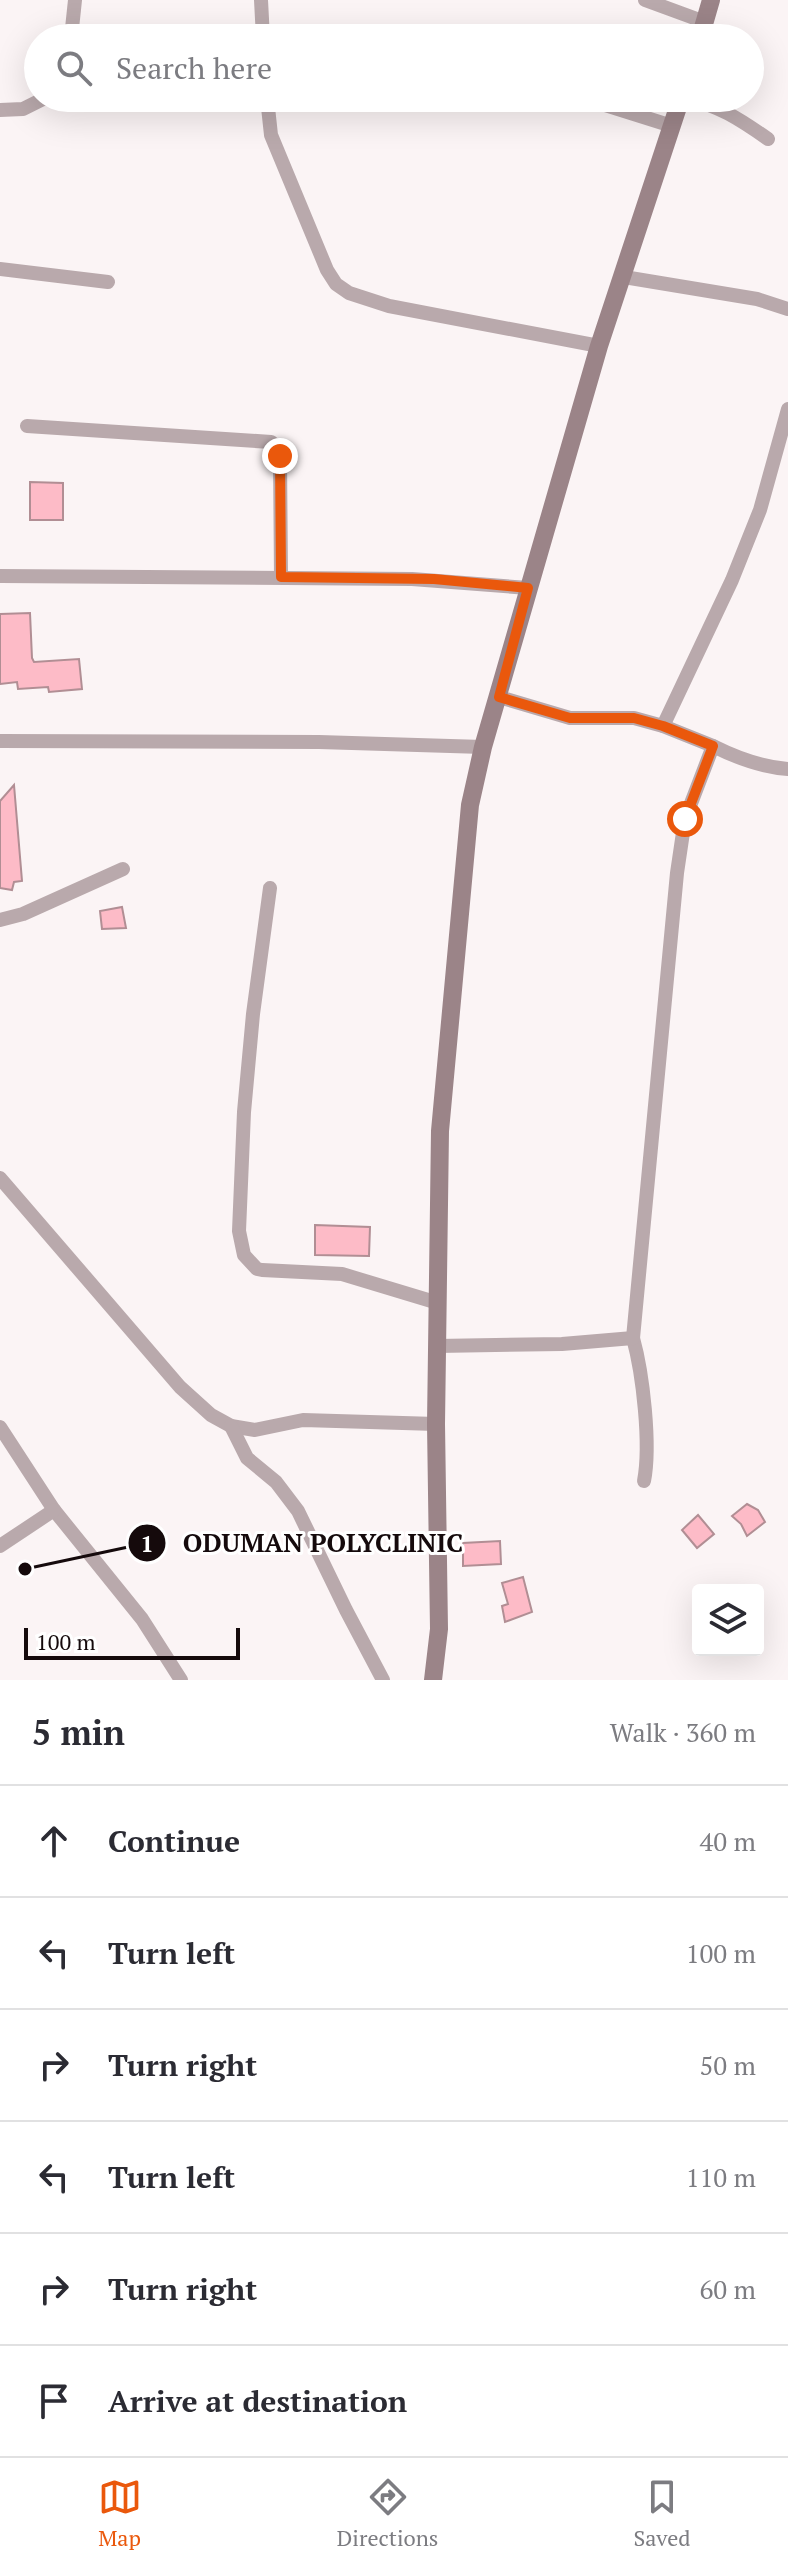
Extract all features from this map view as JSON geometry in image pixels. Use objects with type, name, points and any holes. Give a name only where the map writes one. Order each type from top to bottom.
[{"type":"street","points":[[72,24],[75,0]]},
{"type":"street","points":[[261,0],[262,24]]},
{"type":"street","points":[[645,0],[691,24]]},
{"type":"street","points":[[704,24],[711,0]]},
{"type":"street","points":[[0,110],[24,108]]},
{"type":"street","points":[[269,112],[271,135],[327,270],[336,284],[349,293],[389,306],[599,346]]},
{"type":"street","points":[[628,112],[672,126]]},
{"type":"street","points":[[436,1678],[440,1575],[436,1424],[440,1131],[470,805],[483,747],[599,346],[677,112]]},
{"type":"street","points":[[724,112],[768,139]]},
{"type":"street","points":[[0,269],[108,282]]},
{"type":"street","points":[[624,277],[757,299],[788,309]]},
{"type":"street","points":[[663,726],[744,552],[760,510],[788,409]]},
{"type":"street","points":[[27,426],[271,442],[280,456],[281,577]]},
{"type":"street","points":[[0,576],[434,579],[528,588]]},
{"type":"street","points":[[499,697],[570,718],[634,718],[663,726],[750,762],[788,769]]},
{"type":"street","points":[[0,741],[319,742],[483,747]]},
{"type":"street","points":[[644,1481],[647,1452],[642,1386],[633,1338],[677,873],[685,819],[713,746]]},
{"type":"street","points":[[0,920],[23,914],[123,869]]},
{"type":"street","points":[[270,888],[254,999],[244,1112],[239,1231],[244,1255],[257,1269],[342,1274],[438,1303]]},
{"type":"street","points":[[0,1178],[180,1387],[211,1415],[231,1426],[255,1430],[303,1420],[436,1424]]},
{"type":"street","points":[[437,1346],[562,1344],[633,1338]]},
{"type":"street","points":[[231,1426],[247,1458],[276,1482],[298,1511],[383,1680]]},
{"type":"street","points":[[0,1427],[54,1510],[142,1619],[181,1680]]},
{"type":"street","points":[[0,1546],[54,1510]]},
{"type":"building","points":[[30,482],[63,483],[63,520],[30,520]]},
{"type":"building","points":[[30,613],[34,662],[79,659],[82,689],[49,692],[48,687],[18,689],[17,682],[0,684],[0,614]]},
{"type":"building","points":[[14,785],[22,881],[14,882],[12,890],[0,888],[0,801]]},
{"type":"building","points":[[122,907],[126,928],[102,929],[100,911]]},
{"type":"building","points":[[315,1225],[370,1227],[369,1256],[315,1255]]},
{"type":"building","points":[[747,1504],[758,1510],[765,1522],[747,1536],[732,1516]]},
{"type":"building","points":[[698,1515],[714,1534],[697,1548],[682,1530]]},
{"type":"building","points":[[500,1541],[501,1564],[463,1566],[463,1543]]},
{"type":"building","points":[[523,1577],[532,1612],[505,1622],[502,1606],[508,1604],[502,1583]]},
{"type":"place","name":"ODUMAN POLYCLINIC","points":[[25,1569]]},
{"type":"route","points":[[280,456],[281,577],[434,579],[528,588],[499,697],[570,718],[634,718],[713,746],[685,819]]}]
